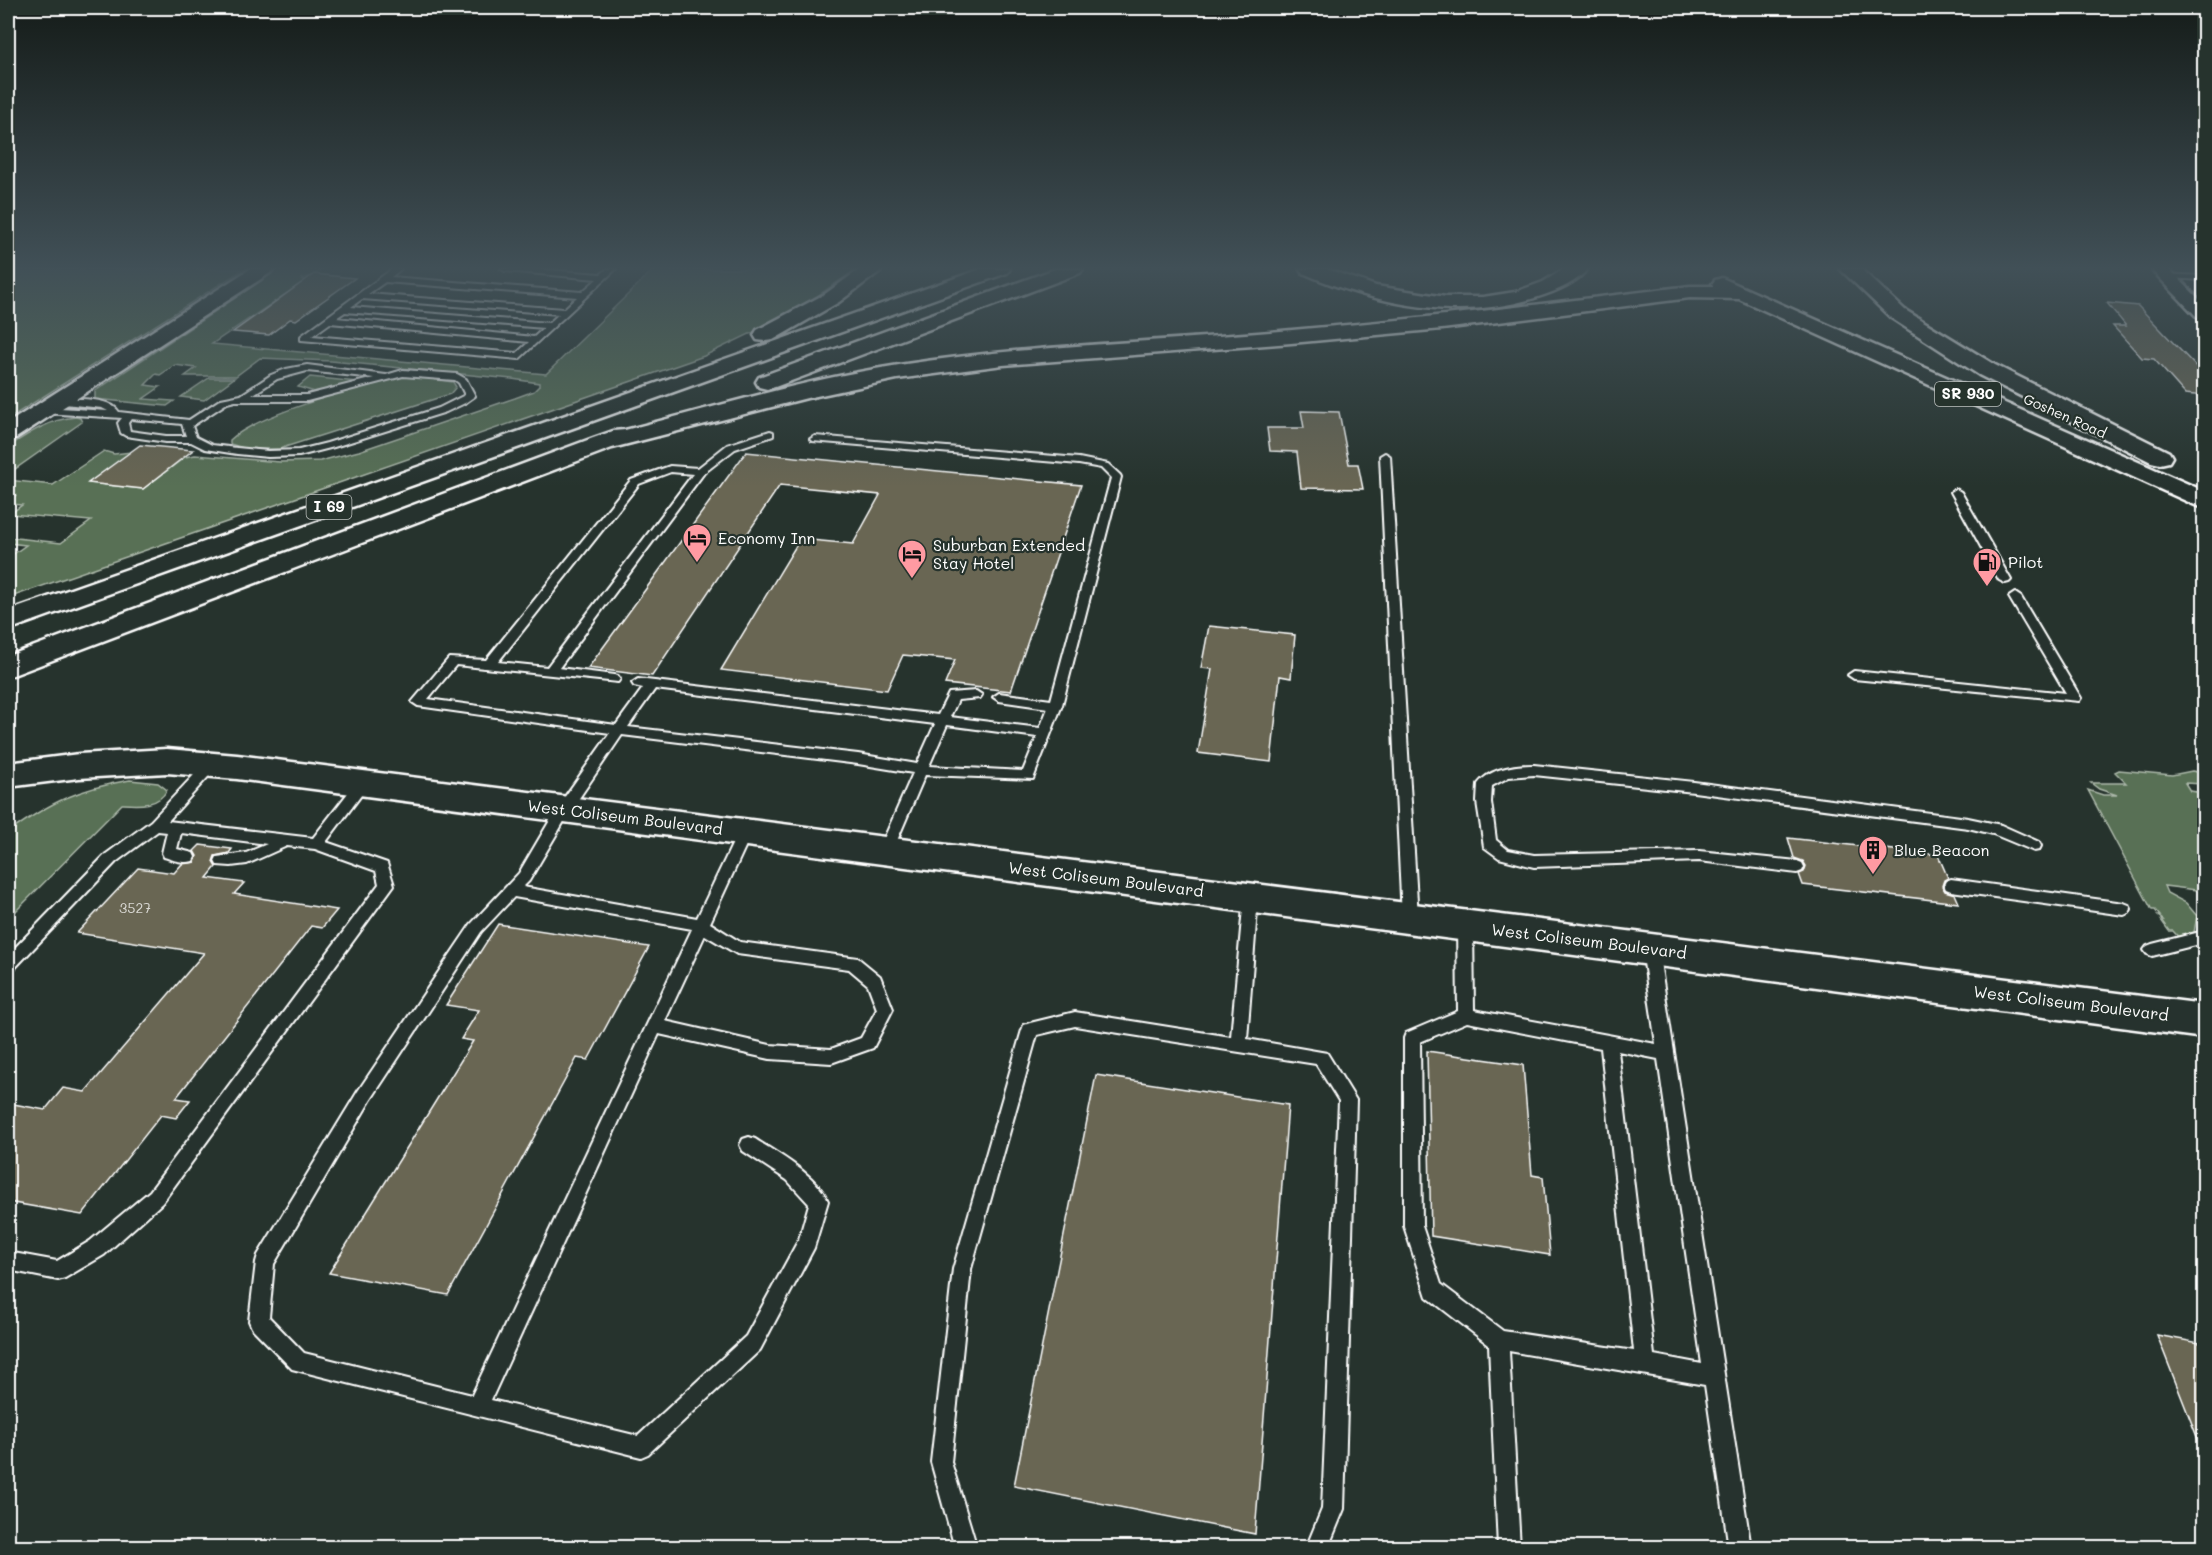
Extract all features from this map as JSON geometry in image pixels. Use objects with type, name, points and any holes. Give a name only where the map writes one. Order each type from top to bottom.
[{"type":"main road","points":[[8,433],[151,342]]},
{"type":"main road","points":[[650,394],[703,364],[751,342]]},
{"type":"main road","name":"I 69","points":[[8,621],[797,342]]},
{"type":"main road","name":"I 69","points":[[8,667],[877,342]]},
{"type":"main road","points":[[602,443],[806,390],[909,370],[1003,358],[1228,342]]},
{"type":"main road","name":"SR 930","points":[[1850,342],[2205,500]]},
{"type":"main road","name":"Goshen Road","points":[[1895,342],[2205,477]]},
{"type":"main road","points":[[1942,342],[1987,370],[2167,460]]},
{"type":"main road","name":"West Coliseum Boulevard","points":[[8,775],[167,761],[212,764],[2205,1021]]},
{"type":"lane","points":[[347,342],[519,356],[534,342]]},
{"type":"lane","points":[[246,396],[271,377],[297,369],[376,374],[384,377]]},
{"type":"lane","points":[[128,415],[123,423],[126,433],[169,444],[193,439],[217,449],[247,453],[310,451],[433,412],[464,401],[470,396],[463,381],[457,377],[403,373],[308,398],[246,396],[224,401],[188,425]]},
{"type":"lane","points":[[51,406],[104,405],[114,410],[115,414]]},
{"type":"lane","points":[[51,406],[186,422],[193,439]]},
{"type":"lane","points":[[550,671],[699,471],[731,447],[770,434]]},
{"type":"lane","points":[[614,679],[453,661],[418,702],[619,730],[858,759],[923,770],[1028,776],[1056,705],[1116,477],[1104,466],[1079,461],[815,440]]},
{"type":"lane","points":[[1385,456],[1410,918]]},
{"type":"lane","points":[[489,665],[635,482],[670,470],[699,471]]},
{"type":"lane","points":[[1956,492],[2005,580]]},
{"type":"lane","points":[[1854,675],[2075,698],[2015,597]]},
{"type":"lane","points":[[638,683],[1045,733]]},
{"type":"lane","points":[[652,684],[564,809],[524,877],[476,928],[364,1096],[265,1262],[259,1321],[299,1362],[641,1447],[753,1343],[807,1242],[819,1201],[793,1174],[749,1145]]},
{"type":"lane","points":[[886,850],[923,770],[953,696],[976,695]]},
{"type":"lane","points":[[999,697],[1056,705]]},
{"type":"lane","points":[[8,964],[111,858],[156,825],[212,764]]},
{"type":"lane","points":[[1797,867],[1699,856],[1534,861],[1504,854],[1489,843],[1484,802],[1485,784],[1496,776],[1510,771],[1534,770],[1694,787],[1968,823],[1996,829],[2034,846]]},
{"type":"lane","points":[[316,844],[363,783]]},
{"type":"lane","points":[[8,1261],[58,1271],[97,1248],[156,1197],[387,885],[382,867],[316,844],[156,825]]},
{"type":"lane","points":[[175,827],[169,853],[188,857]]},
{"type":"lane","points":[[477,1407],[745,832]]},
{"type":"lane","points":[[222,861],[237,862],[254,857],[284,841]]},
{"type":"lane","points":[[1951,885],[2124,909]]},
{"type":"lane","points":[[511,891],[702,925],[737,948],[853,963],[874,981],[885,1009],[867,1043],[831,1056],[770,1052],[655,1026]]},
{"type":"lane","points":[[1238,1045],[1251,897]]},
{"type":"lane","points":[[1465,925],[1466,1015]]},
{"type":"lane","points":[[2152,950],[2205,937]]},
{"type":"lane","points":[[1650,949],[1740,1548]]},
{"type":"lane","points":[[1666,1053],[1466,1015],[1412,1038],[1413,1226],[1434,1290],[1499,1340],[1645,1363],[1716,1377]]},
{"type":"lane","points":[[966,1548],[941,1462],[962,1269],[1030,1030],[1075,1019],[1321,1058],[1348,1100],[1333,1509],[1317,1548]]},
{"type":"lane","points":[[1609,1043],[1645,1363]]},
{"type":"lane","points":[[1499,1340],[1509,1548]]},
{"type":"green space","points":[[8,342],[130,342],[8,419]]},
{"type":"green space","points":[[170,342],[216,342],[212,344],[546,374],[579,342],[734,342],[704,356],[8,598],[8,555],[12,555],[26,545],[8,543],[8,539],[61,543],[91,521],[10,514],[22,505],[8,506],[8,501],[16,495],[8,493],[8,480],[53,485],[104,451],[114,454],[131,452],[89,483],[143,489],[185,457],[195,455],[280,462],[320,461],[359,451],[515,398],[534,391],[539,383],[331,361],[260,358],[236,376],[185,376],[196,368],[175,365],[160,375],[156,374],[145,385],[160,387],[143,399],[174,401],[167,406],[95,399],[95,391]]},
{"type":"green space","points":[[409,376],[453,382],[456,387],[450,394],[279,449],[247,449],[230,444],[230,440],[244,430],[288,410],[342,392]]},
{"type":"green space","points":[[310,377],[358,382],[318,393],[298,387]]},
{"type":"green space","points":[[209,378],[234,378],[204,400],[181,397]]},
{"type":"green space","points":[[76,417],[82,422],[8,474],[8,447],[49,424]]},
{"type":"green space","points":[[2119,770],[2172,775],[2192,771],[2204,773],[2204,784],[2185,783],[2190,791],[2204,793],[2204,891],[2164,886],[2167,893],[2186,903],[2197,916],[2194,933],[2181,940],[2173,931],[2169,931],[2158,916],[2160,916],[2152,910],[2088,790],[2103,795],[2117,795],[2099,789],[2091,783],[2126,783],[2115,772]]},
{"type":"green space","points":[[130,780],[158,783],[167,790],[163,796],[153,802],[122,804],[8,919],[8,833],[37,813],[65,798]]},
{"type":"building","points":[[2127,342],[2172,342],[2205,376],[2205,396],[2185,394],[2154,359],[2142,358]]},
{"type":"building","points":[[1301,411],[1339,412],[1349,464],[1358,464],[1363,489],[1301,488],[1297,452],[1270,451],[1267,428],[1304,428]]},
{"type":"building","points":[[140,445],[193,450],[143,489],[88,483]]},
{"type":"building","name":"Suburban Extended Stay Hotel","points":[[746,452],[1081,485],[1011,691],[945,684],[955,660],[903,655],[887,690],[721,670],[800,539],[853,544],[880,495],[780,485],[652,676],[588,668]]},
{"type":"building","points":[[1209,626],[1295,635],[1291,678],[1280,676],[1271,762],[1198,753],[1212,669],[1201,668]]},
{"type":"building","name":"Blue Beacon","points":[[1788,838],[1938,855],[1948,878],[1944,880],[1942,886],[1945,891],[1955,894],[1959,903],[1803,885],[1799,874],[1804,872],[1806,866],[1803,861],[1794,858]]},
{"type":"building","points":[[200,845],[232,849],[229,853],[215,856],[213,862],[216,867],[207,878],[244,883],[234,894],[337,910],[322,928],[311,926],[176,1098],[190,1100],[176,1118],[161,1115],[82,1215],[8,1202],[8,1103],[45,1110],[63,1088],[85,1092],[204,953],[77,933],[138,868],[174,873],[182,864],[195,862],[197,856],[194,851]]},
{"type":"building","points":[[498,924],[649,947],[588,1060],[577,1058],[448,1295],[329,1273],[473,1041],[461,1039],[479,1010],[446,1005]]},
{"type":"building","points":[[1427,1051],[1523,1065],[1532,1175],[1543,1177],[1550,1255],[1431,1236]]},
{"type":"building","points":[[1096,1075],[1288,1105],[1255,1534],[1014,1486]]},
{"type":"building","points":[[2157,1335],[2205,1344],[2205,1452],[2203,1452]]},
{"type":"place","name":"Economy Inn","points":[[697,564]]},
{"type":"place","name":"Suburban Extended Stay Hotel","points":[[912,580]]},
{"type":"place","name":"Pilot","points":[[1987,588]]},
{"type":"place","name":"Blue Beacon","points":[[1873,876]]}]
